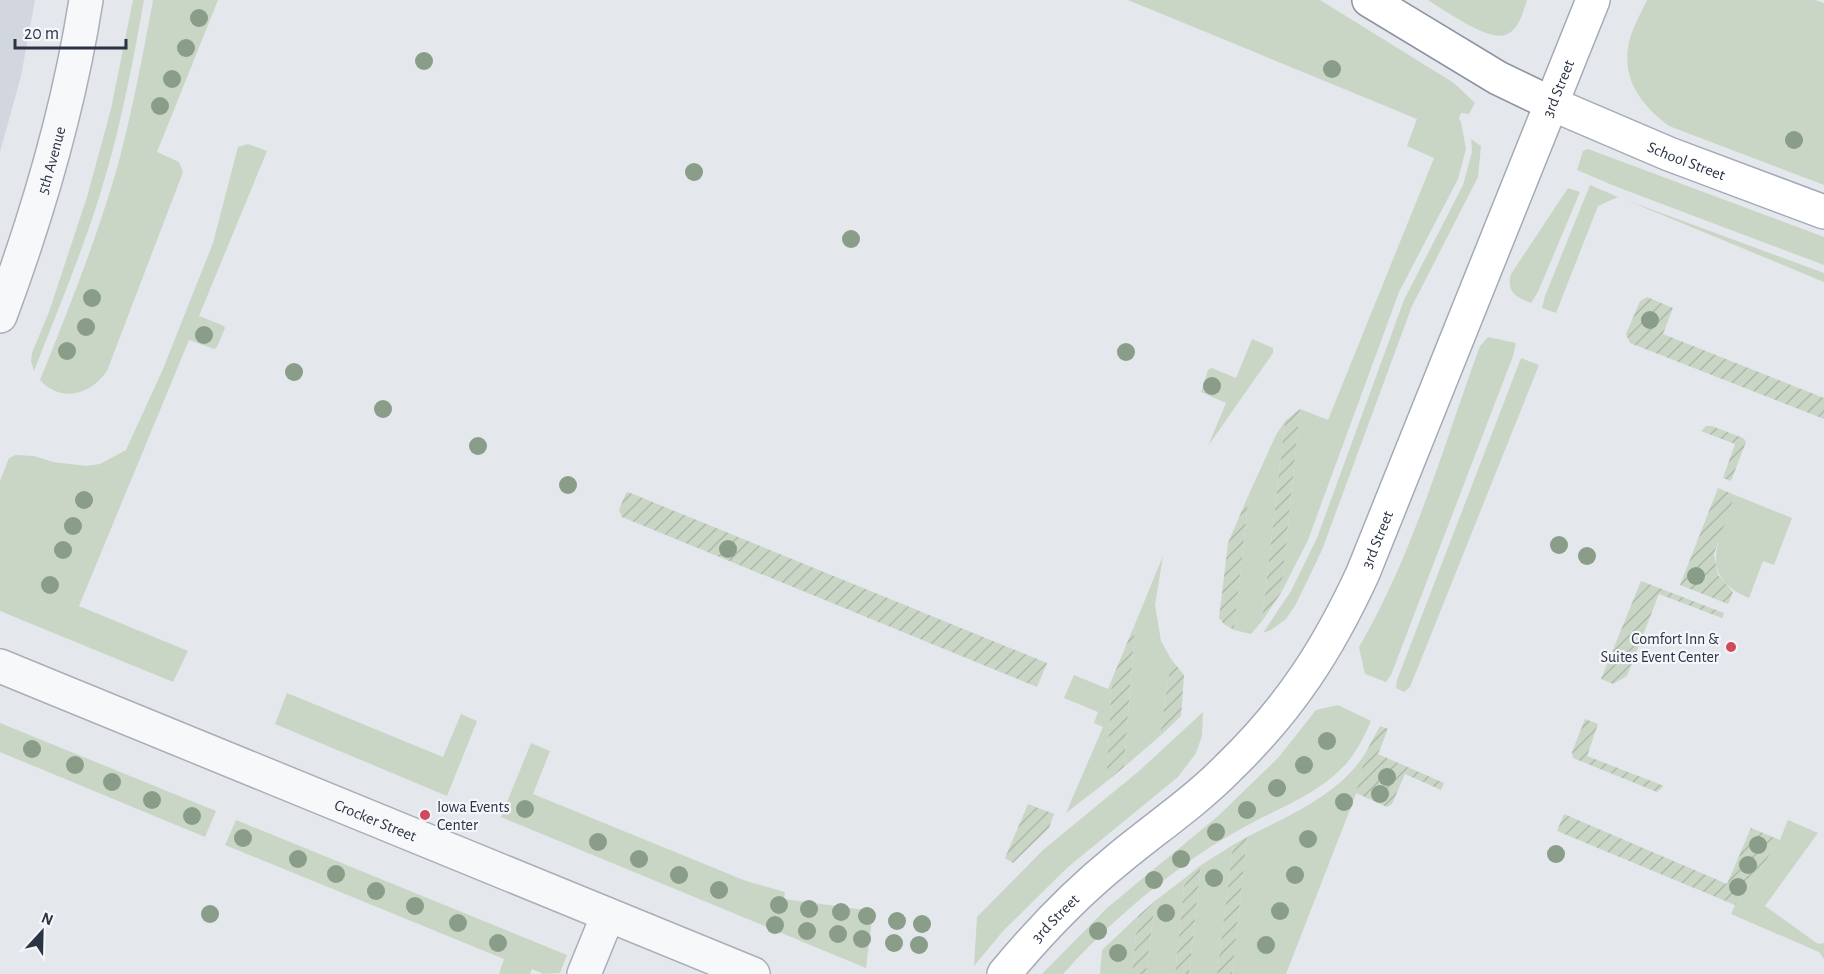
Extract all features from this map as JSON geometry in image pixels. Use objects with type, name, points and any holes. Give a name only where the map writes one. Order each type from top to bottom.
[{"type":"main road","name":"School Street","points":[[1370,0],[1498,78],[1552,104],[1670,154],[1824,212]]},
{"type":"main road","name":"3rd Street","points":[[1004,974],[1076,896],[1194,799],[1228,768],[1276,718],[1312,668],[1346,610],[1363,573],[1593,0]]},
{"type":"street","name":"5th Avenue","points":[[0,316],[25,247],[55,144],[78,53],[86,0]]},
{"type":"street","name":"Crocker Street","points":[[0,666],[753,974]]},
{"type":"street","points":[[584,974],[608,915]]},
{"type":"shaded area","points":[[0,0],[35,0],[21,76],[0,152]]},
{"type":"green space","points":[[133,0],[144,0],[128,84],[108,167],[71,278],[34,371],[31,361],[32,353],[49,312],[87,197],[111,109]]},
{"type":"green space","points":[[153,0],[218,0],[157,152],[179,162],[183,172],[107,371],[92,386],[84,390],[66,394],[57,392],[40,380],[111,189],[129,121]]},
{"type":"green space","points":[[1128,0],[1320,0],[1454,83],[1475,103],[1469,114],[1461,113],[1459,119],[1466,149],[1458,179],[1399,292],[1308,540],[1281,593],[1300,409],[1328,420],[1434,158],[1407,146],[1417,119]]},
{"type":"green space","points":[[1428,0],[1527,0],[1514,30],[1497,36],[1466,24]]},
{"type":"green space","points":[[1647,0],[1815,0],[1824,3],[1824,185],[1669,126],[1651,111],[1632,83],[1627,61],[1631,36]]},
{"type":"green space","points":[[1471,139],[1481,146],[1478,177],[1412,306],[1322,550],[1296,604],[1286,619],[1263,633],[1291,591],[1317,538],[1404,300],[1463,185],[1472,152]]},
{"type":"green space","points":[[248,144],[267,151],[199,316],[225,328],[214,349],[189,340],[79,606],[188,651],[173,682],[0,611],[0,481],[9,458],[16,455],[34,456],[53,462],[86,466],[100,464],[126,450],[163,369],[213,243],[238,147]]},
{"type":"green space","points":[[1588,149],[1824,237],[1824,265],[1577,170],[1583,151]]},
{"type":"green space","points":[[1590,185],[1618,197],[1598,206],[1556,313],[1542,308],[1545,296]]},
{"type":"green space","points":[[1568,188],[1580,192],[1538,292],[1531,303],[1513,293],[1510,285],[1511,274]]},
{"type":"green space","points":[[1626,200],[1824,273],[1824,282]]},
{"type":"green space","points":[[1647,297],[1673,308],[1663,334],[1824,398],[1824,419],[1630,343],[1626,334],[1640,301]]},
{"type":"green space","points":[[1488,337],[1516,343],[1513,356],[1391,675],[1386,682],[1365,674],[1359,647],[1378,612],[1411,538],[1480,346]]},
{"type":"green space","points":[[1252,339],[1273,348],[1273,353],[1208,446],[1226,403],[1201,392],[1208,370],[1212,368],[1236,378]]},
{"type":"green space","points":[[1521,358],[1539,365],[1410,687],[1404,692],[1396,688],[1397,680]]},
{"type":"green space","points":[[1300,409],[1281,593],[1262,621],[1285,421]]},
{"type":"green space","points":[[1285,421],[1262,621],[1251,634],[1234,630],[1249,494],[1276,435]]},
{"type":"green space","points":[[1706,426],[1712,426],[1743,438],[1746,442],[1731,481],[1723,478],[1735,444],[1701,431]]},
{"type":"green space","points":[[1718,488],[1735,495],[1714,554],[1718,575],[1733,592],[1728,604],[1680,585]]},
{"type":"green space","points":[[628,492],[1047,663],[1037,687],[622,517],[619,510]]},
{"type":"green space","points":[[1249,494],[1234,630],[1219,618],[1228,543]]},
{"type":"green space","points":[[1735,495],[1792,518],[1774,565],[1763,561],[1749,598],[1732,589],[1722,578],[1717,567],[1716,554],[1719,540]]},
{"type":"green space","points":[[1163,556],[1155,605],[1161,641],[1171,659],[1160,736],[1124,767],[1135,624]]},
{"type":"green space","points":[[1641,581],[1724,613],[1722,618],[1659,594],[1627,676],[1613,684],[1601,679]]},
{"type":"green space","points":[[1135,624],[1124,767],[1106,782],[1112,679]]},
{"type":"green space","points":[[1171,659],[1184,675],[1181,716],[1160,736]]},
{"type":"green space","points":[[1074,675],[1108,689],[1112,679],[1106,782],[1066,813],[1103,727],[1094,723],[1098,712],[1064,698]]},
{"type":"green space","points":[[287,693],[443,757],[461,714],[477,721],[447,796],[275,724]]},
{"type":"green space","points":[[1338,705],[1371,721],[1354,754],[1337,773],[1306,795],[1218,842],[1176,871],[1109,927],[1063,974],[1042,974],[1107,908],[1218,816],[1278,758],[1316,710]]},
{"type":"green space","points":[[1203,712],[1202,736],[1196,753],[1178,777],[1068,867],[1003,931],[974,966],[977,917],[1043,850],[1139,771]]},
{"type":"green space","points":[[1585,719],[1598,724],[1587,756],[1664,786],[1657,792],[1573,758],[1572,752]]},
{"type":"green space","points":[[0,723],[216,811],[205,837],[0,752]]},
{"type":"green space","points":[[1380,726],[1388,729],[1378,754],[1444,783],[1441,790],[1405,774],[1392,804],[1387,807],[1356,793],[1366,752]]},
{"type":"green space","points":[[531,743],[550,751],[533,794],[746,881],[785,892],[784,899],[873,911],[866,968],[501,817]]},
{"type":"green space","points":[[1366,752],[1356,794],[1286,974],[1232,974],[1247,837],[1297,812],[1329,792],[1343,780]]},
{"type":"green space","points":[[1028,804],[1054,814],[1049,828],[1013,863],[1005,858]]},
{"type":"green space","points":[[1564,814],[1727,884],[1751,828],[1780,840],[1735,905],[1557,831]]},
{"type":"green space","points":[[236,820],[567,955],[560,973],[543,974],[532,969],[530,974],[499,974],[504,959],[225,845]]},
{"type":"green space","points":[[1788,820],[1818,833],[1765,906],[1818,944],[1824,943],[1824,959],[1819,952],[1731,914],[1780,840]]},
{"type":"green space","points":[[1247,837],[1232,974],[1217,974],[1233,845]]},
{"type":"green space","points":[[1233,845],[1217,974],[1189,974],[1201,865]]},
{"type":"green space","points":[[1201,865],[1189,974],[1175,974],[1185,878]]},
{"type":"green space","points":[[1185,878],[1175,974],[1146,974],[1155,901]]},
{"type":"green space","points":[[1155,901],[1146,974],[1132,974],[1138,916]]},
{"type":"green space","points":[[1138,916],[1132,974],[1100,974],[1102,950]]},
{"type":"place","name":"Comfort Inn & Suites Event Center","points":[[1731,647]]},
{"type":"place","name":"Iowa Events Center","points":[[425,815]]}]
